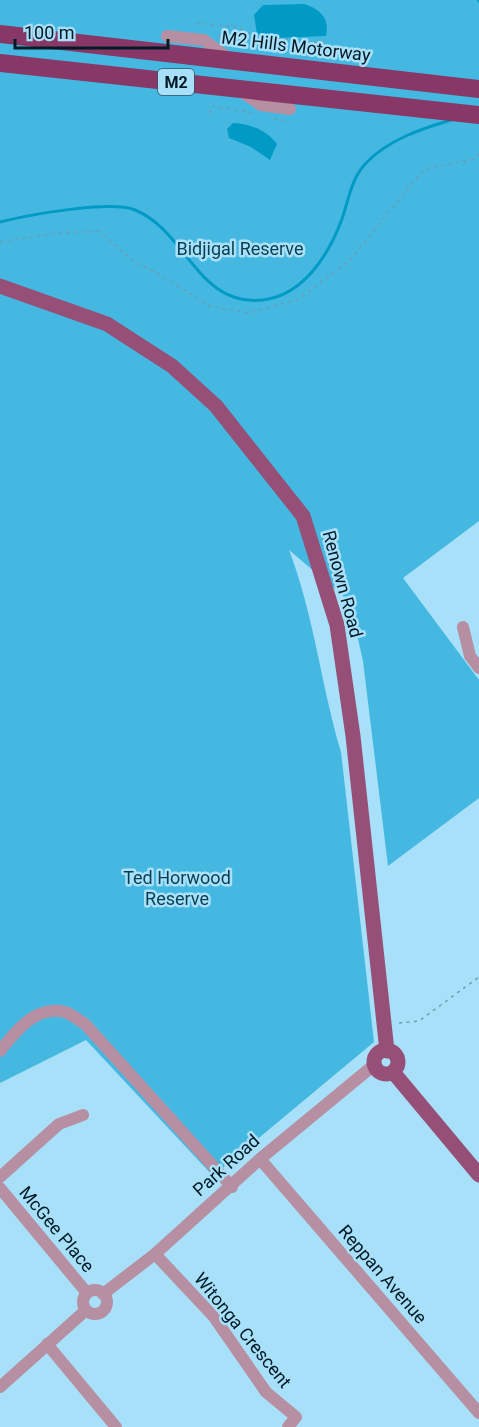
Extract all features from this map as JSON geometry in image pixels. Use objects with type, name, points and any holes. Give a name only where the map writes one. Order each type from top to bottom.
[{"type":"highway","name":"M2 Hills Motorway","points":[[0,34],[479,89]]},
{"type":"highway","name":"M2","points":[[0,63],[479,115]]},
{"type":"main road","name":"Renown Road","points":[[0,285],[107,324],[172,366],[216,406],[303,516],[337,625],[355,747],[387,1051]]},
{"type":"main road","points":[[387,1051],[394,1054],[398,1061],[393,1072],[381,1073],[374,1065],[377,1055],[387,1051]]},
{"type":"main road","points":[[393,1072],[479,1175]]},
{"type":"street","points":[[167,36],[204,40],[232,60]]},
{"type":"street","points":[[237,89],[261,105],[290,108]]},
{"type":"street","points":[[463,627],[470,656],[479,668]]},
{"type":"street","points":[[0,1051],[25,1021],[42,1013],[65,1012],[85,1024],[232,1187]]},
{"type":"street","name":"Park Road","points":[[104,1294],[155,1254],[232,1187],[260,1159],[374,1065]]},
{"type":"street","name":"McGee Place","points":[[0,1177],[59,1124],[83,1115]]},
{"type":"street","name":"Reppan Avenue","points":[[260,1159],[479,1413]]},
{"type":"street","name":"McGee Place","points":[[0,1188],[4,1205],[87,1293]]},
{"type":"street","name":"Witonga Crescent","points":[[155,1254],[214,1317],[266,1392],[296,1416],[288,1427]]},
{"type":"street","points":[[97,1290],[104,1294],[107,1305],[103,1311],[92,1315],[85,1311],[82,1299],[87,1293],[97,1290]]},
{"type":"street","points":[[0,1387],[85,1311]]},
{"type":"street","points":[[47,1344],[116,1427]]},
{"type":"path","points":[[196,23],[238,27],[246,33],[305,42],[329,42]]},
{"type":"path","points":[[238,36],[246,33]]},
{"type":"path","points":[[0,242],[58,233],[99,231],[134,262],[157,273],[209,306],[249,313],[299,299],[350,260],[424,169],[474,159],[479,154]]},
{"type":"path","points":[[399,1023],[419,1020],[479,976]]},
{"type":"green space","points":[[0,0],[479,0],[479,521],[403,578],[479,680],[479,798],[388,866],[363,661],[352,612],[355,606],[289,550],[305,600],[341,752],[374,1042],[213,1176],[86,1040],[0,1083]]},
{"type":"shaded area","points":[[304,4],[315,9],[325,19],[326,36],[277,38],[257,34],[254,15],[263,5]]},
{"type":"shaded area","points":[[233,123],[258,129],[273,139],[277,144],[270,160],[251,147],[229,138],[227,129]]},
{"type":"waterway","points":[[0,222],[48,212],[88,208],[123,207],[135,210],[153,220],[168,234],[207,280],[222,292],[241,299],[263,300],[278,297],[303,281],[322,259],[337,232],[357,175],[367,162],[396,141],[417,131],[451,120]]},
{"type":"park label","name":"Bidjigal Reserve","points":[[240,248]]},
{"type":"park label","name":"Ted Horwood Reserve","points":[[177,887]]}]
